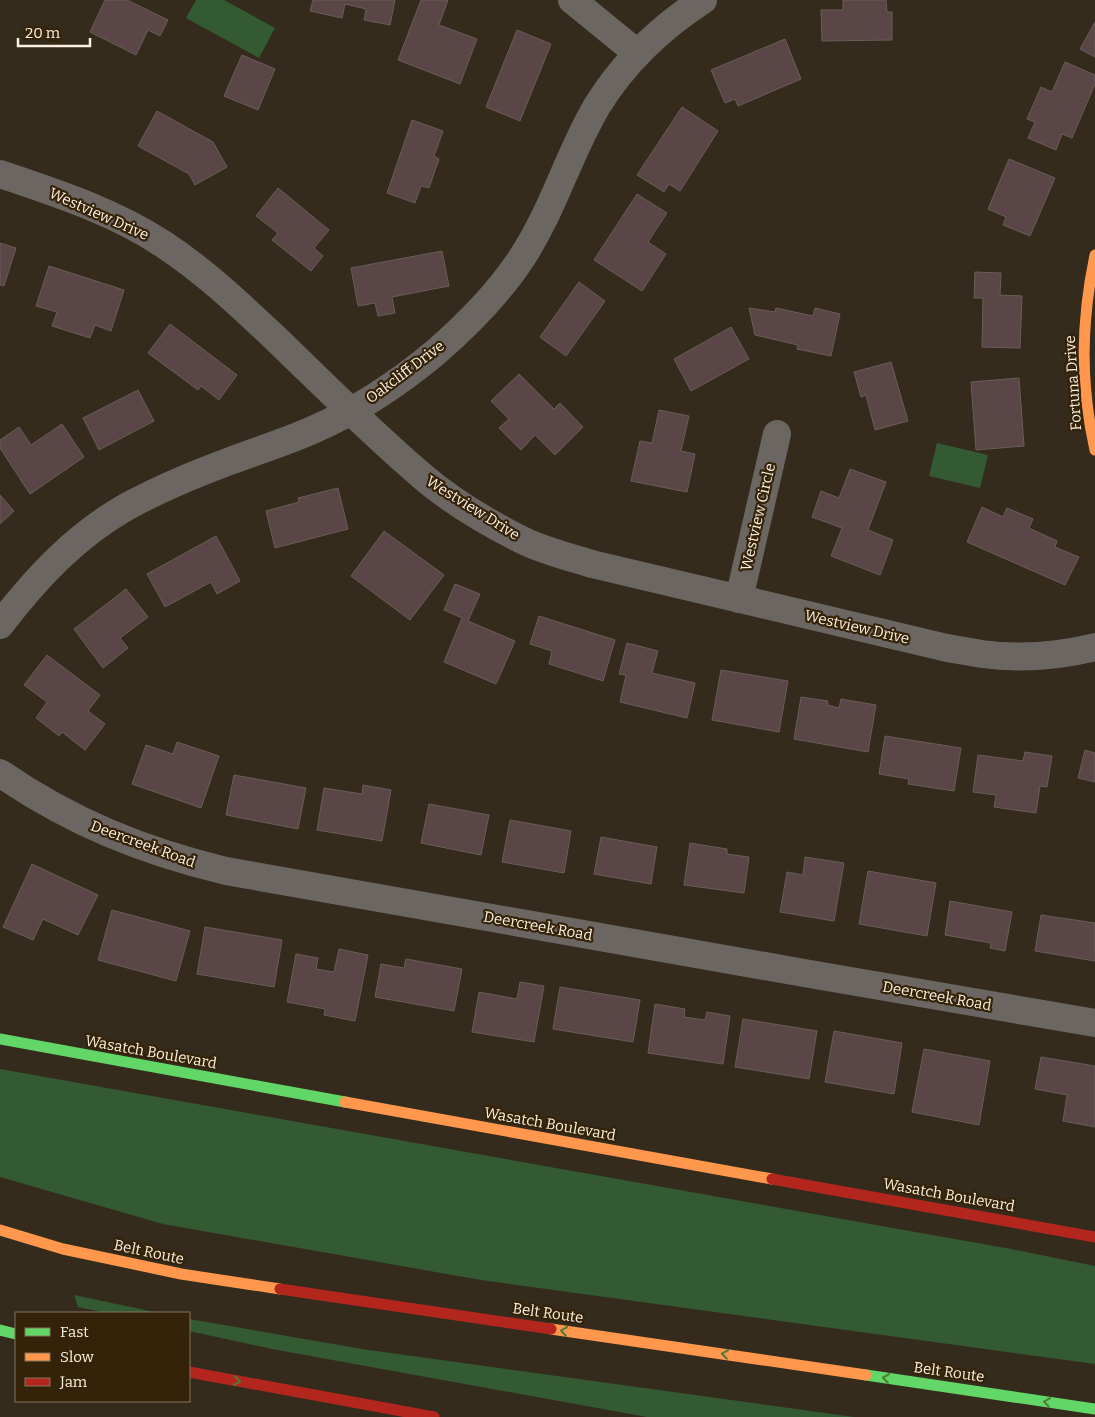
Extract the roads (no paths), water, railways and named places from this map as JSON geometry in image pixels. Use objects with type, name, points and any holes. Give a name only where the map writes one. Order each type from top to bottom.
[{"type":"main road","name":"Fortuna Drive","points":[[1095,255],[1087,295],[1084,356],[1089,420],[1095,450]]},
{"type":"main road","name":"Wasatch Boulevard","points":[[0,1039],[1095,1237]]},
{"type":"main road","name":"Belt Route","points":[[0,1230],[63,1249],[181,1274],[1095,1409]]},
{"type":"main road","points":[[0,1330],[15,1334]]},
{"type":"main road","points":[[190,1372],[434,1417]]},
{"type":"street","points":[[572,0],[637,53]]},
{"type":"street","name":"Oakcliff Drive","points":[[0,624],[51,565],[75,543],[126,507],[189,476],[316,429],[351,412],[434,353],[486,304],[522,258],[537,232],[597,107],[619,74],[637,53],[665,27],[703,0]]},
{"type":"street","name":"Westview Drive","points":[[0,174],[90,206],[162,243],[194,266],[230,296],[351,412],[423,477],[492,524],[525,541],[592,564],[983,654],[1020,656],[1056,654],[1095,647]]},
{"type":"street","name":"Westview Circle","points":[[739,599],[777,434]]},
{"type":"street","name":"Deercreek Road","points":[[0,773],[46,802],[103,831],[168,856],[226,871],[785,970],[1095,1022]]}]
